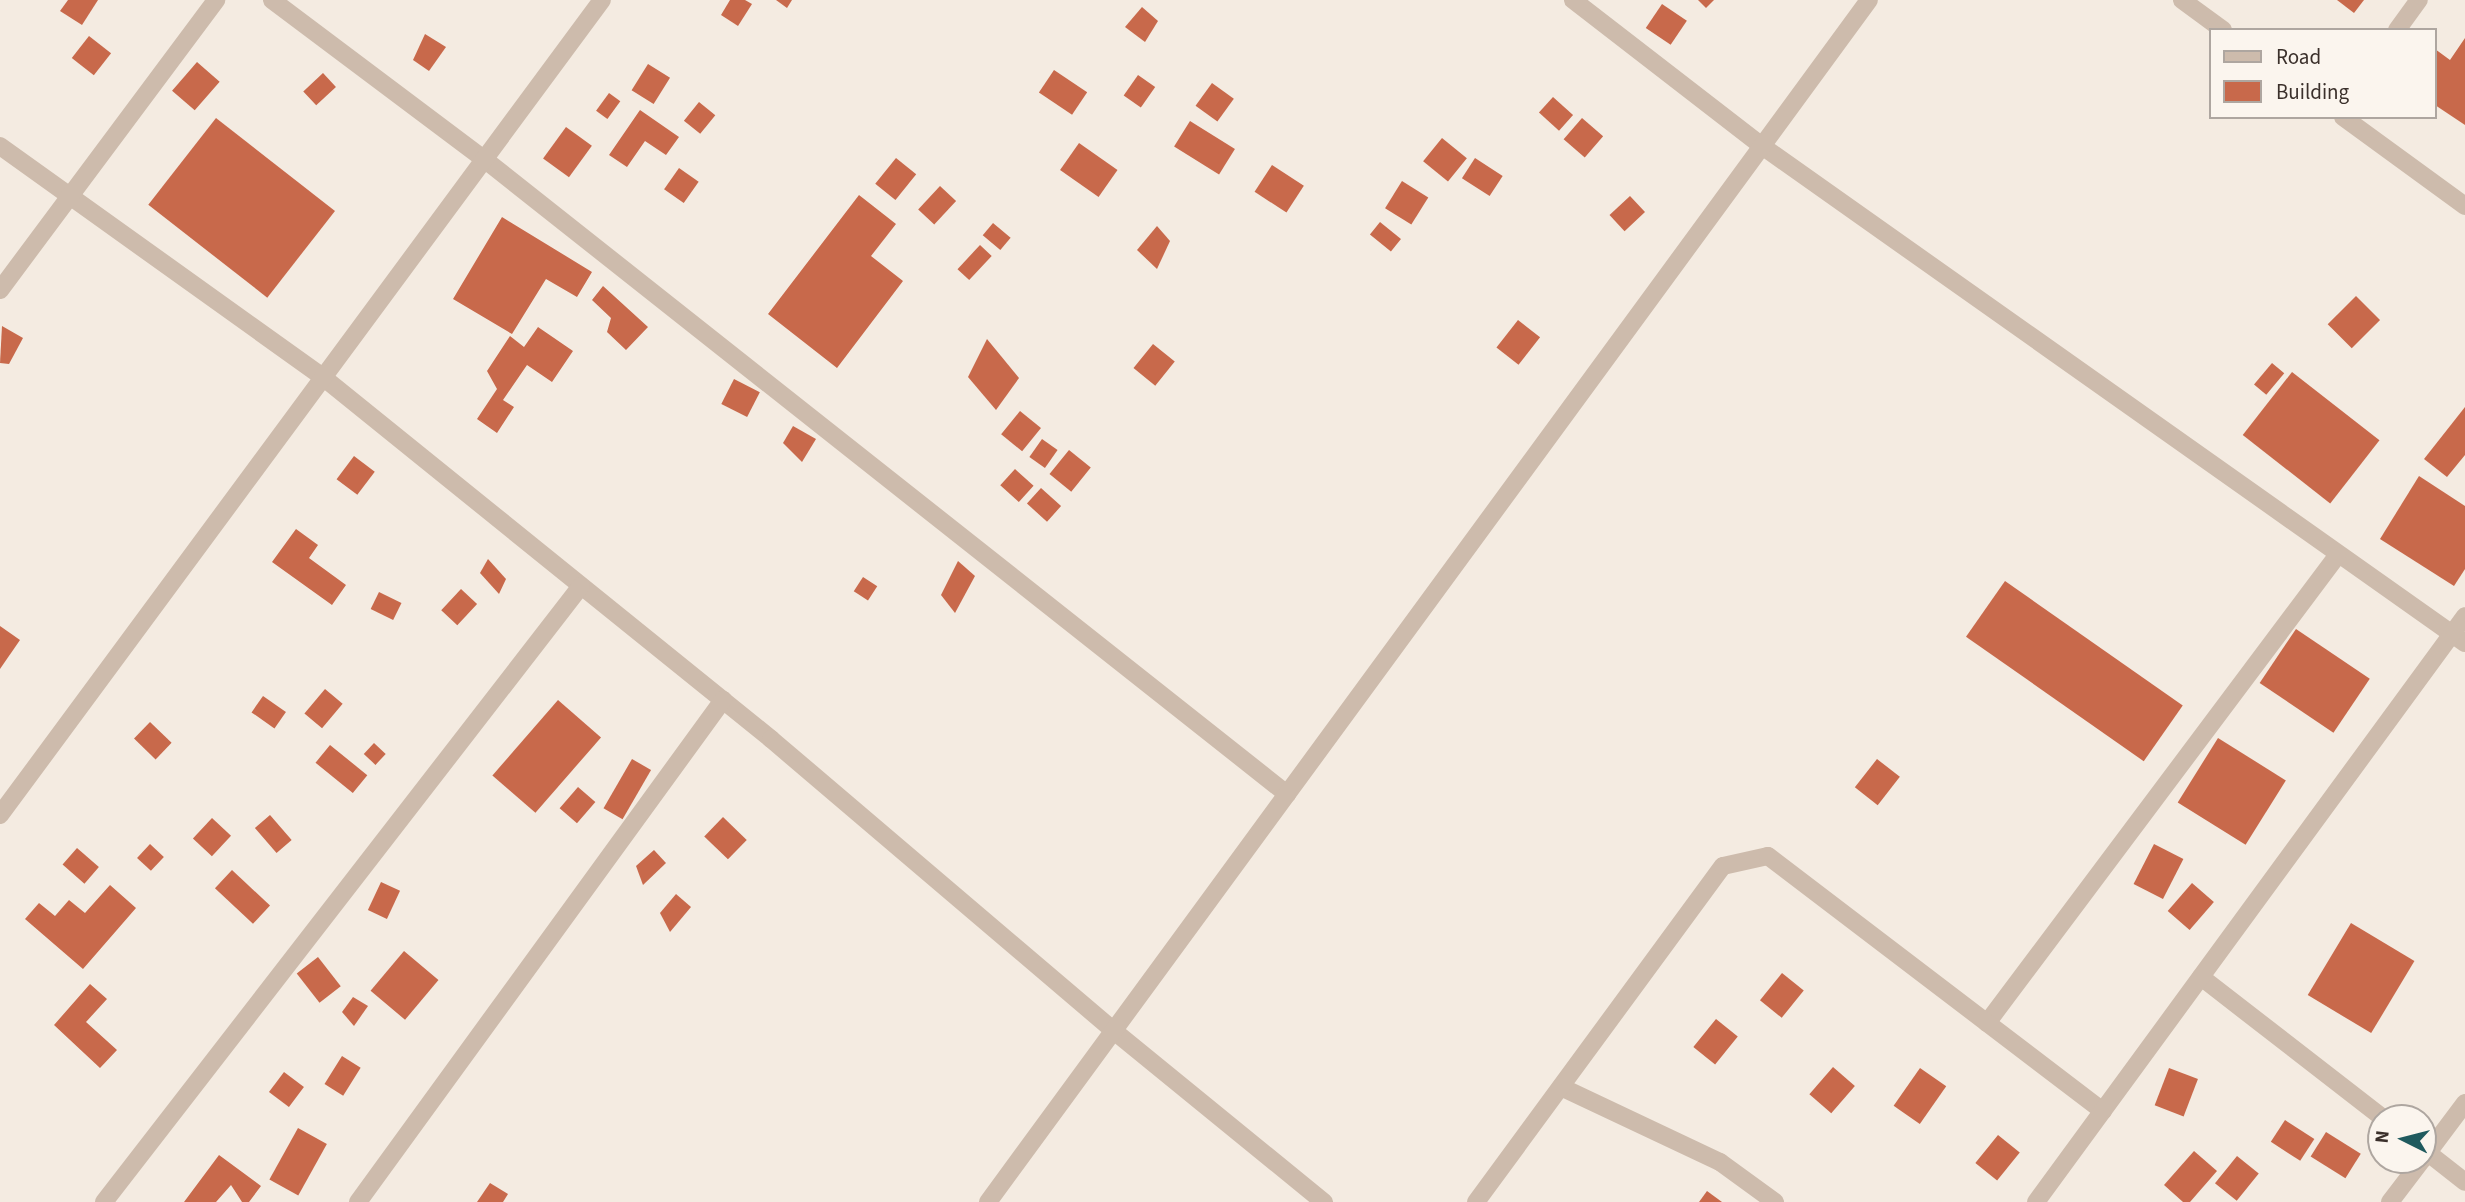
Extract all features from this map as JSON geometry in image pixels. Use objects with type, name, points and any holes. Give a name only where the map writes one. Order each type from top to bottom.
[{"type":"street","points":[[0,290],[216,0]]},
{"type":"street","points":[[272,0],[484,159],[1287,794]]},
{"type":"street","points":[[0,815],[602,0]]},
{"type":"street","points":[[1573,0],[1762,146],[2337,556],[2459,639]]},
{"type":"street","points":[[988,1202],[1869,0]]},
{"type":"street","points":[[2182,0],[2220,28]]},
{"type":"street","points":[[2398,28],[2419,0]]},
{"type":"street","points":[[2346,119],[2465,206]]},
{"type":"street","points":[[0,146],[324,378],[723,701],[1114,1031],[1324,1202]]},
{"type":"street","points":[[1987,1023],[2337,556]]},
{"type":"street","points":[[104,1202],[581,586]]},
{"type":"street","points":[[2036,1202],[2201,977],[2459,639],[2465,616]]},
{"type":"street","points":[[358,1202],[723,701]]},
{"type":"street","points":[[1476,1202],[1723,866],[1768,856],[2103,1111]]},
{"type":"street","points":[[2201,977],[2367,1106]]},
{"type":"street","points":[[1561,1087],[1720,1162],[1775,1202]]},
{"type":"street","points":[[2437,1139],[2465,1103]]},
{"type":"street","points":[[2437,1164],[2465,1182]]},
{"type":"street","points":[[2390,1202],[2410,1174]]},
{"type":"building","points":[[68,0],[98,0],[82,25],[60,11]]},
{"type":"building","points":[[730,0],[745,0],[752,4],[738,26],[721,15]]},
{"type":"building","points":[[776,0],[792,0],[787,8]]},
{"type":"building","points":[[1698,0],[1714,0],[1706,8]]},
{"type":"building","points":[[2337,0],[2364,0],[2354,13]]},
{"type":"building","points":[[1662,4],[1687,21],[1671,45],[1646,28]]},
{"type":"building","points":[[1142,7],[1158,21],[1145,42],[1125,27]]},
{"type":"building","points":[[425,34],[446,47],[429,71],[413,60]]},
{"type":"building","points":[[89,36],[111,53],[94,75],[72,58]]},
{"type":"building","points":[[2465,38],[2465,125],[2437,106],[2437,50],[2450,60]]},
{"type":"building","points":[[197,62],[220,82],[195,110],[172,91]]},
{"type":"building","points":[[648,64],[670,78],[654,104],[632,90]]},
{"type":"building","points":[[1054,70],[1087,92],[1072,115],[1039,92]]},
{"type":"building","points":[[323,73],[336,87],[316,105],[303,91]]},
{"type":"building","points":[[1138,75],[1155,87],[1141,108],[1124,95]]},
{"type":"building","points":[[1212,83],[1234,99],[1217,122],[1196,106]]},
{"type":"building","points":[[609,93],[620,101],[607,119],[596,111]]},
{"type":"building","points":[[1553,97],[1573,115],[1559,131],[1539,113]]},
{"type":"building","points":[[699,102],[715,115],[700,134],[684,121]]},
{"type":"building","points":[[640,110],[679,137],[666,155],[645,141],[627,167],[609,155]]},
{"type":"building","points":[[216,118],[335,211],[267,298],[148,205]]},
{"type":"building","points":[[1582,118],[1603,136],[1585,158],[1564,139]]},
{"type":"building","points":[[1190,121],[1235,149],[1219,175],[1174,146]]},
{"type":"building","points":[[566,127],[592,146],[569,177],[543,159]]},
{"type":"building","points":[[1442,138],[1467,158],[1448,181],[1423,161]]},
{"type":"building","points":[[1079,143],[1118,170],[1099,197],[1060,170]]},
{"type":"building","points":[[896,158],[916,174],[895,200],[875,184]]},
{"type":"building","points":[[1475,158],[1503,176],[1490,196],[1462,178]]},
{"type":"building","points":[[1272,165],[1304,186],[1286,213],[1255,192]]},
{"type":"building","points":[[679,168],[699,182],[684,203],[664,189]]},
{"type":"building","points":[[1402,181],[1428,197],[1411,225],[1385,208]]},
{"type":"building","points":[[940,186],[956,201],[934,224],[918,209]]},
{"type":"building","points":[[859,195],[896,224],[871,256],[903,281],[837,368],[768,314]]},
{"type":"building","points":[[1630,196],[1645,212],[1625,231],[1610,215]]},
{"type":"building","points":[[502,217],[592,272],[577,297],[546,279],[512,334],[453,299]]},
{"type":"building","points":[[1380,222],[1401,239],[1391,251],[1370,234]]},
{"type":"building","points":[[993,223],[1011,238],[1000,250],[983,235]]},
{"type":"building","points":[[1157,226],[1170,241],[1157,269],[1137,250]]},
{"type":"building","points":[[980,245],[992,256],[969,280],[957,269]]},
{"type":"building","points":[[603,286],[648,327],[626,350],[607,332],[611,318],[592,300]]},
{"type":"building","points":[[2356,296],[2380,320],[2352,348],[2328,324]]},
{"type":"building","points":[[1518,320],[1540,337],[1519,365],[1496,348]]},
{"type":"building","points":[[2,326],[23,338],[9,364],[0,363]]},
{"type":"building","points":[[538,327],[573,351],[552,382],[527,365],[503,400],[514,407],[497,433],[477,419],[497,389],[487,371],[510,336],[524,347]]},
{"type":"building","points":[[987,339],[1019,378],[996,410],[968,377]]},
{"type":"building","points":[[1153,344],[1175,362],[1155,386],[1133,368]]},
{"type":"building","points":[[2272,363],[2284,373],[2266,395],[2254,384]]},
{"type":"building","points":[[2292,372],[2379,440],[2330,503],[2243,435]]},
{"type":"building","points":[[734,379],[760,392],[747,417],[721,404]]},
{"type":"building","points":[[2465,407],[2465,455],[2447,477],[2424,459]]},
{"type":"building","points":[[1020,411],[1041,428],[1022,451],[1001,434]]},
{"type":"building","points":[[793,426],[816,439],[802,462],[783,443]]},
{"type":"building","points":[[1042,439],[1058,450],[1045,468],[1029,457]]},
{"type":"building","points":[[1069,450],[1091,468],[1071,492],[1049,474]]},
{"type":"building","points":[[354,456],[375,472],[357,495],[337,479]]},
{"type":"building","points":[[1015,469],[1034,486],[1019,502],[1000,485]]},
{"type":"building","points":[[2419,476],[2465,506],[2465,569],[2454,586],[2380,539]]},
{"type":"building","points":[[1041,488],[1061,506],[1047,522],[1027,504]]},
{"type":"building","points":[[296,529],[318,545],[309,558],[346,585],[332,605],[272,562]]},
{"type":"building","points":[[488,559],[506,579],[499,594],[480,573]]},
{"type":"building","points":[[958,561],[975,576],[955,613],[941,595]]},
{"type":"building","points":[[863,577],[877,586],[868,601],[854,591]]},
{"type":"building","points":[[2005,581],[2183,705],[2144,761],[1966,637]]},
{"type":"building","points":[[461,589],[477,604],[457,625],[441,610]]},
{"type":"building","points":[[379,592],[401,603],[393,620],[371,609]]},
{"type":"building","points":[[0,626],[20,640],[0,669]]},
{"type":"building","points":[[2296,629],[2370,679],[2333,733],[2260,683]]},
{"type":"building","points":[[325,689],[343,704],[322,728],[304,714]]},
{"type":"building","points":[[263,696],[286,712],[274,728],[252,712]]},
{"type":"building","points":[[558,700],[601,737],[535,813],[492,775]]},
{"type":"building","points":[[150,722],[172,743],[156,759],[134,739]]},
{"type":"building","points":[[2218,738],[2286,780],[2246,845],[2178,802]]},
{"type":"building","points":[[374,743],[386,754],[375,765],[364,754]]},
{"type":"building","points":[[330,745],[367,775],[353,793],[316,763]]},
{"type":"building","points":[[632,759],[651,770],[623,819],[604,808]]},
{"type":"building","points":[[1877,759],[1900,777],[1878,805],[1855,787]]},
{"type":"building","points":[[578,787],[595,802],[577,823],[560,808]]},
{"type":"building","points":[[270,815],[292,840],[277,853],[255,828]]},
{"type":"building","points":[[723,817],[747,840],[728,859],[704,836]]},
{"type":"building","points":[[212,818],[231,836],[212,856],[193,838]]},
{"type":"building","points":[[150,844],[164,857],[151,871],[137,858]]},
{"type":"building","points":[[2154,844],[2183,859],[2163,899],[2134,884]]},
{"type":"building","points":[[77,848],[99,867],[84,884],[63,865]]},
{"type":"building","points":[[654,850],[666,863],[643,885],[636,866]]},
{"type":"building","points":[[232,870],[270,905],[253,924],[215,888]]},
{"type":"building","points":[[381,882],[400,891],[387,919],[368,910]]},
{"type":"building","points":[[2192,883],[2214,902],[2190,930],[2168,911]]},
{"type":"building","points":[[110,885],[136,908],[83,969],[25,919],[39,903],[55,916],[69,900],[85,913]]},
{"type":"building","points":[[676,894],[691,907],[670,932],[660,913]]},
{"type":"building","points":[[2351,923],[2414,961],[2371,1033],[2308,995]]},
{"type":"building","points":[[404,951],[438,980],[405,1020],[371,991]]},
{"type":"building","points":[[318,957],[341,986],[320,1003],[297,974]]},
{"type":"building","points":[[1782,973],[1804,991],[1782,1018],[1760,1000]]},
{"type":"building","points":[[90,984],[107,999],[86,1022],[117,1050],[100,1068],[54,1025]]},
{"type":"building","points":[[353,997],[368,1006],[354,1026],[342,1012]]},
{"type":"building","points":[[1716,1019],[1738,1037],[1715,1065],[1693,1047]]},
{"type":"building","points":[[342,1056],[361,1068],[343,1096],[325,1084]]},
{"type":"building","points":[[1833,1067],[1855,1086],[1831,1113],[1809,1094]]},
{"type":"building","points":[[1920,1068],[1946,1086],[1920,1124],[1894,1106]]},
{"type":"building","points":[[2169,1068],[2198,1079],[2184,1116],[2155,1105]]},
{"type":"building","points":[[284,1072],[304,1087],[289,1107],[269,1092]]},
{"type":"building","points":[[2285,1120],[2314,1139],[2300,1161],[2271,1142]]},
{"type":"building","points":[[298,1128],[327,1144],[298,1196],[269,1180]]},
{"type":"building","points":[[2326,1132],[2361,1154],[2345,1178],[2311,1157]]},
{"type":"building","points":[[1998,1135],[2020,1153],[1997,1181],[1975,1163]]},
{"type":"building","points":[[2194,1151],[2217,1171],[2190,1202],[2183,1202],[2164,1185]]},
{"type":"building","points":[[219,1155],[261,1186],[249,1202],[242,1202],[231,1185],[216,1202],[184,1202]]},
{"type":"building","points":[[2237,1156],[2259,1174],[2237,1201],[2215,1183]]},
{"type":"building","points":[[490,1183],[508,1194],[503,1202],[477,1202]]},
{"type":"building","points":[[1707,1191],[1722,1202],[1699,1202]]}]
